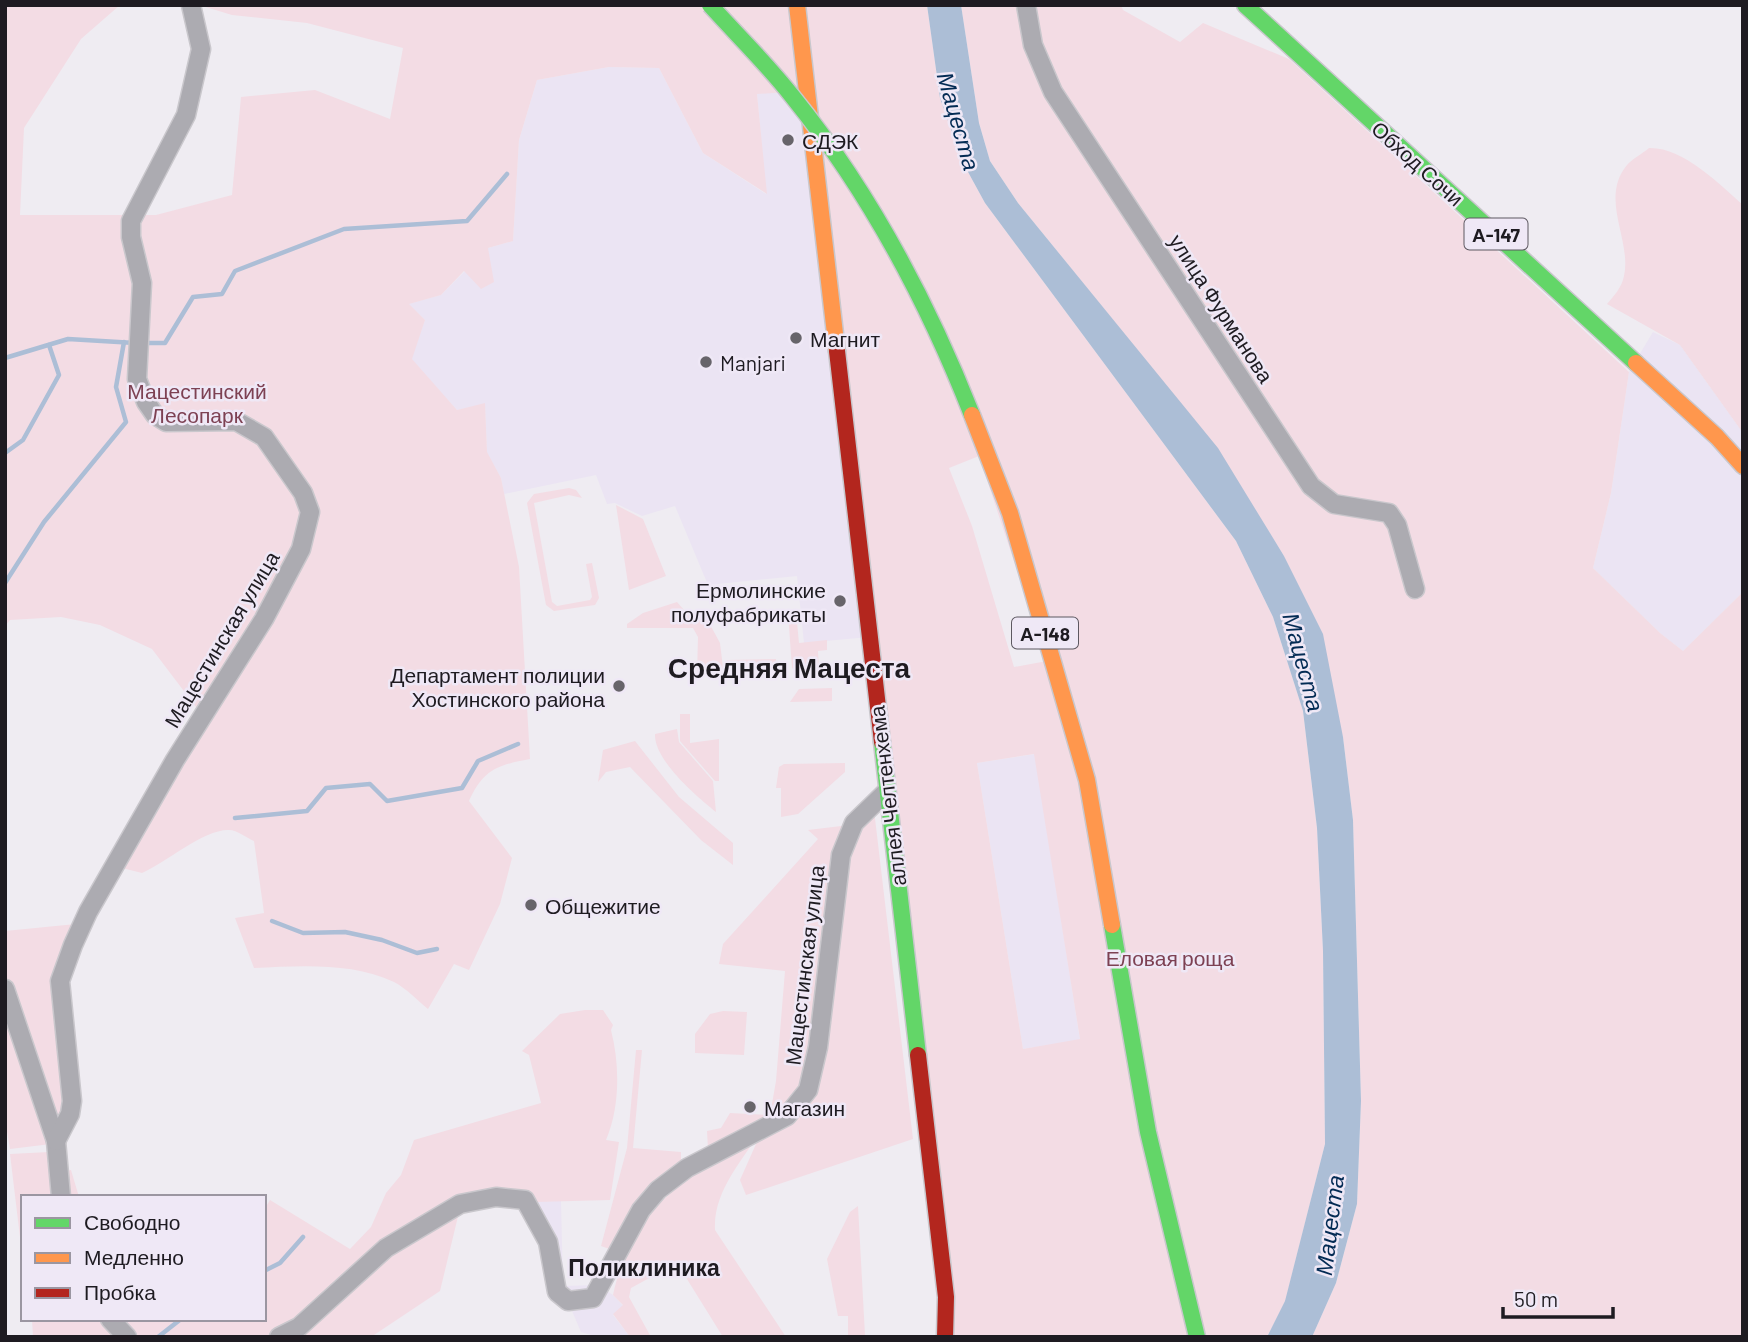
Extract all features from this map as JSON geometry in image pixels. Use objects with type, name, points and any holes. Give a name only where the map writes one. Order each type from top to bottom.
[{"type":"main road","name":"А-148","points":[[710,5],[792,96],[852,181],[914,287],[956,375],[1010,513],[1087,780],[1148,1132],[1197,1337]]},
{"type":"main road","name":"аллея Челтенхема","points":[[797,5],[946,1297],[945,1337]]},
{"type":"main road","name":"Обход Сочи","points":[[1245,5],[1717,437],[1743,466]]},
{"type":"street","name":"Мацестинская улица","points":[[55,1141],[70,1114],[72,1101],[60,981],[73,945],[88,912],[168,772],[264,619],[301,549],[310,512],[303,494],[264,437],[236,421],[166,422],[155,415],[139,390],[142,283],[131,221],[186,115],[201,50],[191,5]]},
{"type":"street","name":"улица Фурманова","points":[[1026,5],[1033,45],[1053,92],[1311,486],[1335,504],[1389,513],[1397,525],[1415,589]]},
{"type":"street","name":"Мацестинская улица","points":[[279,1337],[299,1327],[386,1248],[460,1204],[496,1197],[525,1200],[548,1242],[557,1292],[568,1301],[593,1298],[641,1210],[658,1190],[687,1168],[787,1116],[808,1090],[818,1047],[841,855],[855,822],[886,792]]},
{"type":"street","points":[[5,989],[55,1141],[61,1195]]},
{"type":"street","points":[[112,1321],[127,1337]]},
{"type":"shaded area","points":[[609,67],[659,68],[703,153],[766,194],[757,93],[807,91],[869,637],[804,643],[797,576],[708,585],[675,506],[642,516],[615,503],[607,504],[596,475],[504,494],[501,478],[487,453],[485,404],[457,410],[411,359],[425,320],[408,304],[441,295],[488,248],[513,241],[519,140],[537,80]]},
{"type":"shaded area","points":[[1653,332],[1680,345],[1743,433],[1743,592],[1683,651],[1660,633],[1593,568],[1611,493],[1629,372]]},
{"type":"shaded area","points":[[1035,754],[1080,1040],[1023,1049],[977,763]]},
{"type":"shaded area","points":[[525,1200],[561,1201],[563,1286],[598,1285],[613,1295],[623,1306],[613,1315],[630,1337],[598,1337],[581,1332]]},
{"type":"green space","points":[[5,5],[120,5],[81,39],[24,128],[20,215],[156,215],[232,195],[241,97],[315,90],[390,119],[403,48],[307,23],[232,15],[199,5],[927,5],[940,98],[962,161],[985,203],[1236,541],[1273,617],[1303,711],[1317,828],[1323,951],[1325,1144],[1285,1302],[1267,1337],[945,1337],[806,91],[757,94],[767,194],[703,153],[659,68],[609,67],[537,80],[519,140],[513,241],[488,248],[494,282],[481,289],[464,271],[441,295],[409,304],[425,320],[412,359],[457,410],[485,403],[487,452],[501,478],[519,567],[530,759],[492,771],[480,782],[469,801],[512,858],[500,904],[469,970],[454,964],[428,1009],[394,982],[361,971],[325,967],[254,968],[235,918],[264,913],[254,841],[239,833],[229,830],[208,835],[142,873],[126,869],[105,870],[199,711],[152,649],[100,625],[61,617],[10,620],[5,626]],"holes":[[[979,456],[1047,661],[1014,667],[972,526],[949,468]],[[1034,754],[1080,1039],[1023,1049],[977,763]]]},
{"type":"green space","points":[[961,5],[1121,5],[1123,10],[1180,42],[1203,23],[1289,59],[1629,372],[1611,493],[1593,568],[1660,633],[1683,651],[1743,592],[1743,1337],[1312,1337],[1336,1283],[1357,1204],[1361,1101],[1353,820],[1343,737],[1284,556],[1217,448],[1018,203],[990,161],[979,123]]},
{"type":"green space","points":[[1649,148],[1662,149],[1687,160],[1712,177],[1743,205],[1743,433],[1680,345],[1607,304],[1620,288],[1624,276],[1624,248],[1616,206],[1619,178],[1629,163]]},
{"type":"green space","points":[[569,488],[576,490],[582,498],[569,495],[534,503],[552,602],[557,606],[590,600],[592,597],[586,564],[592,563],[599,598],[595,605],[554,611],[546,605],[527,503],[534,494]]},
{"type":"green space","points":[[616,505],[643,519],[666,576],[629,590]]},
{"type":"green space","points":[[677,602],[690,617],[707,619],[720,643],[724,676],[697,674],[698,637],[693,628],[627,628],[627,624],[643,613]]},
{"type":"green space","points":[[796,612],[799,643],[827,640],[827,650],[818,651],[819,670],[798,673],[792,668],[788,613]]},
{"type":"green space","points":[[776,659],[776,670],[770,676],[727,676],[727,660]]},
{"type":"green space","points":[[832,688],[832,701],[790,702],[799,689]]},
{"type":"green space","points":[[680,714],[690,714],[690,743],[719,739],[719,781],[715,781],[680,741]]},
{"type":"green space","points":[[677,729],[679,742],[713,781],[716,812],[678,777],[661,755],[655,734]]},
{"type":"green space","points":[[635,741],[679,797],[733,843],[733,865],[701,840],[630,767],[606,772],[598,782],[603,750]]},
{"type":"green space","points":[[845,763],[845,772],[798,814],[781,817],[781,788],[776,788],[779,767],[784,764]]},
{"type":"green space","points":[[874,810],[913,1139],[746,1195],[740,1180],[764,1126],[724,1188],[716,1215],[715,1230],[786,1337],[723,1337],[677,1263],[631,1288],[629,1297],[651,1337],[630,1337],[613,1314],[623,1305],[613,1295],[618,1274],[635,1237],[659,1204],[691,1177],[709,1166],[707,1131],[721,1128],[730,1113],[770,1115],[776,1081],[785,971],[719,964],[723,944],[818,839],[808,830],[858,824]]},
{"type":"green space","points":[[76,924],[52,987],[73,1086],[51,1144],[10,1149],[5,1120],[5,989],[22,1034],[5,974],[5,931]]},
{"type":"green space","points":[[603,1010],[613,1025],[611,1030],[617,1086],[614,1114],[606,1140],[619,1142],[610,1200],[461,1204],[440,1291],[371,1337],[33,1337],[32,1321],[266,1321],[266,1207],[270,1200],[350,1249],[371,1227],[386,1193],[401,1175],[414,1140],[541,1103],[529,1055],[522,1051],[560,1014]]},
{"type":"green space","points":[[723,1011],[747,1012],[744,1055],[695,1053],[695,1034],[710,1014]]},
{"type":"green space","points":[[636,1050],[642,1050],[633,1148],[681,1152],[681,1165],[612,1250],[601,1246],[627,1148]]},
{"type":"green space","points":[[49,1152],[57,1173],[71,1170],[78,1195],[21,1195],[21,1245],[10,1154]]},
{"type":"green space","points":[[858,1206],[865,1335],[848,1337],[848,1316],[838,1316],[827,1259],[850,1212]]},
{"type":"water","name":"Мацеста","points":[[927,5],[961,5],[979,123],[990,161],[1018,203],[1218,448],[1284,556],[1323,634],[1343,737],[1353,820],[1361,1101],[1357,1204],[1336,1283],[1312,1337],[1267,1337],[1285,1301],[1325,1144],[1323,951],[1317,828],[1303,711],[1273,617],[1236,541],[985,203],[962,161],[940,98]]},
{"type":"waterway","points":[[143,343],[165,343],[193,297],[222,294],[235,271],[344,229],[467,221],[507,174]]},
{"type":"waterway","points":[[5,358],[68,339],[135,343]]},
{"type":"waterway","points":[[5,583],[44,522],[126,422],[116,387],[124,342]]},
{"type":"waterway","points":[[5,453],[23,440],[59,375],[49,345]]},
{"type":"waterway","points":[[235,818],[307,811],[326,788],[370,784],[387,801],[462,788],[478,761],[518,744]]},
{"type":"waterway","points":[[272,921],[303,933],[345,932],[382,940],[417,953],[437,949]]},
{"type":"waterway","points":[[266,1270],[280,1263],[303,1237]]},
{"type":"waterway","points":[[158,1337],[178,1321]]},
{"type":"traffic: fast","points":[[710,5],[782,84],[820,132],[871,209],[916,290],[972,415]]},
{"type":"traffic: fast","points":[[1245,5],[1636,363]]},
{"type":"traffic: fast","points":[[882,742],[918,1055]]},
{"type":"traffic: fast","points":[[1112,925],[1148,1132],[1197,1337]]},
{"type":"traffic: slow","points":[[797,5],[837,351]]},
{"type":"traffic: slow","points":[[1636,363],[1717,437],[1743,466]]},
{"type":"traffic: slow","points":[[972,415],[1010,513],[1087,780],[1112,925]]},
{"type":"traffic: jam","points":[[837,351],[882,742]]},
{"type":"traffic: jam","points":[[918,1055],[946,1297],[945,1337]]},
{"type":"place","name":"СДЭК","points":[[788,140]]},
{"type":"place","name":"Магнит","points":[[796,338]]},
{"type":"place","name":"Manjari","points":[[706,362]]},
{"type":"place","name":"Ермолинские полуфабрикаты","points":[[840,601]]},
{"type":"place","name":"Департамент полиции Хостинского района","points":[[619,686]]},
{"type":"place","name":"Общежитие","points":[[531,905]]},
{"type":"place","name":"Магазин","points":[[750,1107]]},
{"type":"district","name":"Средняя Мацеста","points":[[789,667]]},
{"type":"district","name":"Поликлиника","points":[[644,1267]]},
{"type":"park label","name":"Мацестинский Лесопарк","points":[[197,402]]},
{"type":"park label","name":"Еловая роща","points":[[1170,957]]}]
